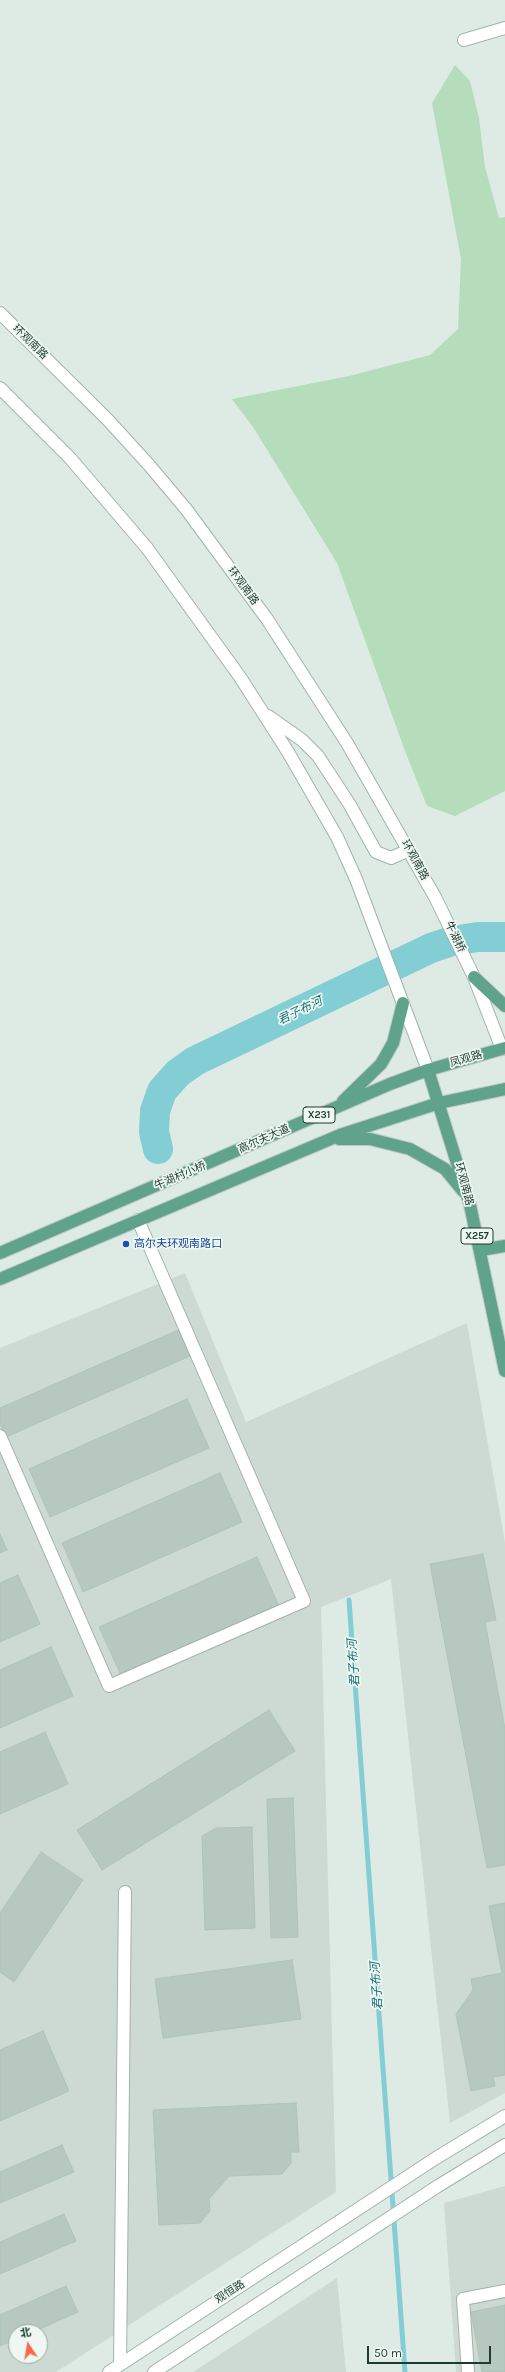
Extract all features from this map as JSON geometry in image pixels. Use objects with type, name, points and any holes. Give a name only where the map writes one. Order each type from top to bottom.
[{"type":"main road","points":[[474,977],[505,1006]]},
{"type":"main road","points":[[314,1118],[341,1102],[381,1064],[393,1043],[403,1003]]},
{"type":"main road","name":"凤观路","points":[[428,1070],[504,1051]]},
{"type":"main road","name":"环观南路","points":[[428,1070],[469,1200],[481,1250],[505,1371]]},
{"type":"main road","name":"高尔夫大道","points":[[212,1163],[390,1084],[428,1070]]},
{"type":"main road","name":"X231","points":[[0,1279],[328,1140],[439,1103],[505,1089]]},
{"type":"main road","points":[[328,1140],[370,1139],[410,1149],[446,1169],[458,1183],[469,1200]]},
{"type":"main road","name":"牛湖村小桥","points":[[0,1253],[212,1163]]},
{"type":"main road","points":[[481,1250],[505,1246]]},
{"type":"street","points":[[464,40],[505,28]]},
{"type":"street","name":"环观南路","points":[[0,313],[108,420],[149,465],[200,527],[267,619],[302,672],[347,744],[435,897]]},
{"type":"street","points":[[0,388],[70,458],[147,548],[215,640],[263,713],[337,837],[374,922],[403,1003]]},
{"type":"street","points":[[263,713],[302,740],[318,756],[350,805],[376,852],[391,858],[409,850]]},
{"type":"street","name":"牛湖桥","points":[[435,897],[474,977]]},
{"type":"street","points":[[474,977],[504,1051]]},
{"type":"street","name":"环观南路","points":[[403,1003],[428,1070]]},
{"type":"street","points":[[0,1436],[108,1686],[304,1601],[138,1220]]},
{"type":"street","points":[[120,2365],[125,1892]]},
{"type":"street","name":"观恒路","points":[[109,2372],[436,2158],[505,2116]]},
{"type":"street","points":[[154,2372],[438,2186],[505,2145]]},
{"type":"street","points":[[468,2372],[463,2299],[505,2291]]},
{"type":"shaded area","points":[[185,1273],[246,1422],[467,1323],[505,1543],[505,2093],[450,2123],[391,1579],[321,1607],[336,2192],[56,2372],[0,2372],[0,1348]]},
{"type":"shaded area","points":[[505,2186],[505,2372],[456,2372],[444,2203]]},
{"type":"shaded area","points":[[337,2278],[346,2372],[193,2372]]},
{"type":"green space","points":[[455,65],[470,81],[479,118],[485,167],[499,218],[505,217],[505,791],[455,816],[427,806],[405,751],[337,563],[253,427],[232,399],[349,376],[430,355],[458,329],[461,259],[432,103]]},
{"type":"building","points":[[178,1330],[190,1356],[6,1437],[0,1423],[0,1408]]},
{"type":"building","points":[[187,1399],[209,1448],[50,1517],[29,1469]]},
{"type":"building","points":[[220,1473],[242,1522],[83,1592],[62,1543]]},
{"type":"building","points":[[0,1534],[7,1550],[0,1553]]},
{"type":"building","points":[[483,1554],[496,1620],[485,1622],[505,1729],[505,1865],[487,1868],[430,1564]]},
{"type":"building","points":[[257,1557],[279,1606],[121,1675],[99,1627]]},
{"type":"building","points":[[18,1575],[40,1624],[0,1642],[0,1583]]},
{"type":"building","points":[[51,1647],[73,1696],[0,1728],[0,1670]]},
{"type":"building","points":[[269,1710],[295,1751],[102,1870],[77,1830]]},
{"type":"building","points":[[45,1732],[68,1784],[0,1814],[0,1752]]},
{"type":"building","points":[[293,1798],[298,1937],[271,1938],[267,1799]]},
{"type":"building","points":[[252,1827],[255,1928],[205,1930],[202,1836],[216,1828]]},
{"type":"building","points":[[41,1852],[83,1880],[14,1982],[0,1972],[0,1913]]},
{"type":"building","points":[[505,1903],[505,2075],[493,2077],[495,2086],[471,2091],[456,2014],[473,1990],[471,1979],[502,1973],[489,1906]]},
{"type":"building","points":[[292,1960],[301,2019],[163,2038],[155,1979]]},
{"type":"building","points":[[43,2031],[69,2091],[0,2121],[0,2050]]},
{"type":"building","points":[[296,2103],[299,2152],[291,2152],[291,2163],[282,2174],[229,2176],[209,2199],[210,2211],[200,2223],[159,2225],[153,2110]]},
{"type":"building","points":[[62,2145],[74,2172],[0,2203],[0,2172]]},
{"type":"building","points":[[64,2214],[76,2241],[0,2274],[0,2242]]},
{"type":"building","points":[[66,2286],[78,2312],[48,2325],[48,2324],[8,2324],[8,2342],[0,2346],[0,2315]]},
{"type":"building","points":[[505,2305],[505,2372],[482,2372],[471,2312]]},
{"type":"waterway","name":"君子布河","points":[[158,1149],[154,1132],[155,1111],[162,1091],[178,1073],[195,1061],[431,948],[452,941],[478,937],[505,937]]},
{"type":"waterway","name":"君子布河","points":[[349,1600],[405,2372]]},
{"type":"place","name":"高尔夫环观南路口","points":[[126,1244]]}]
